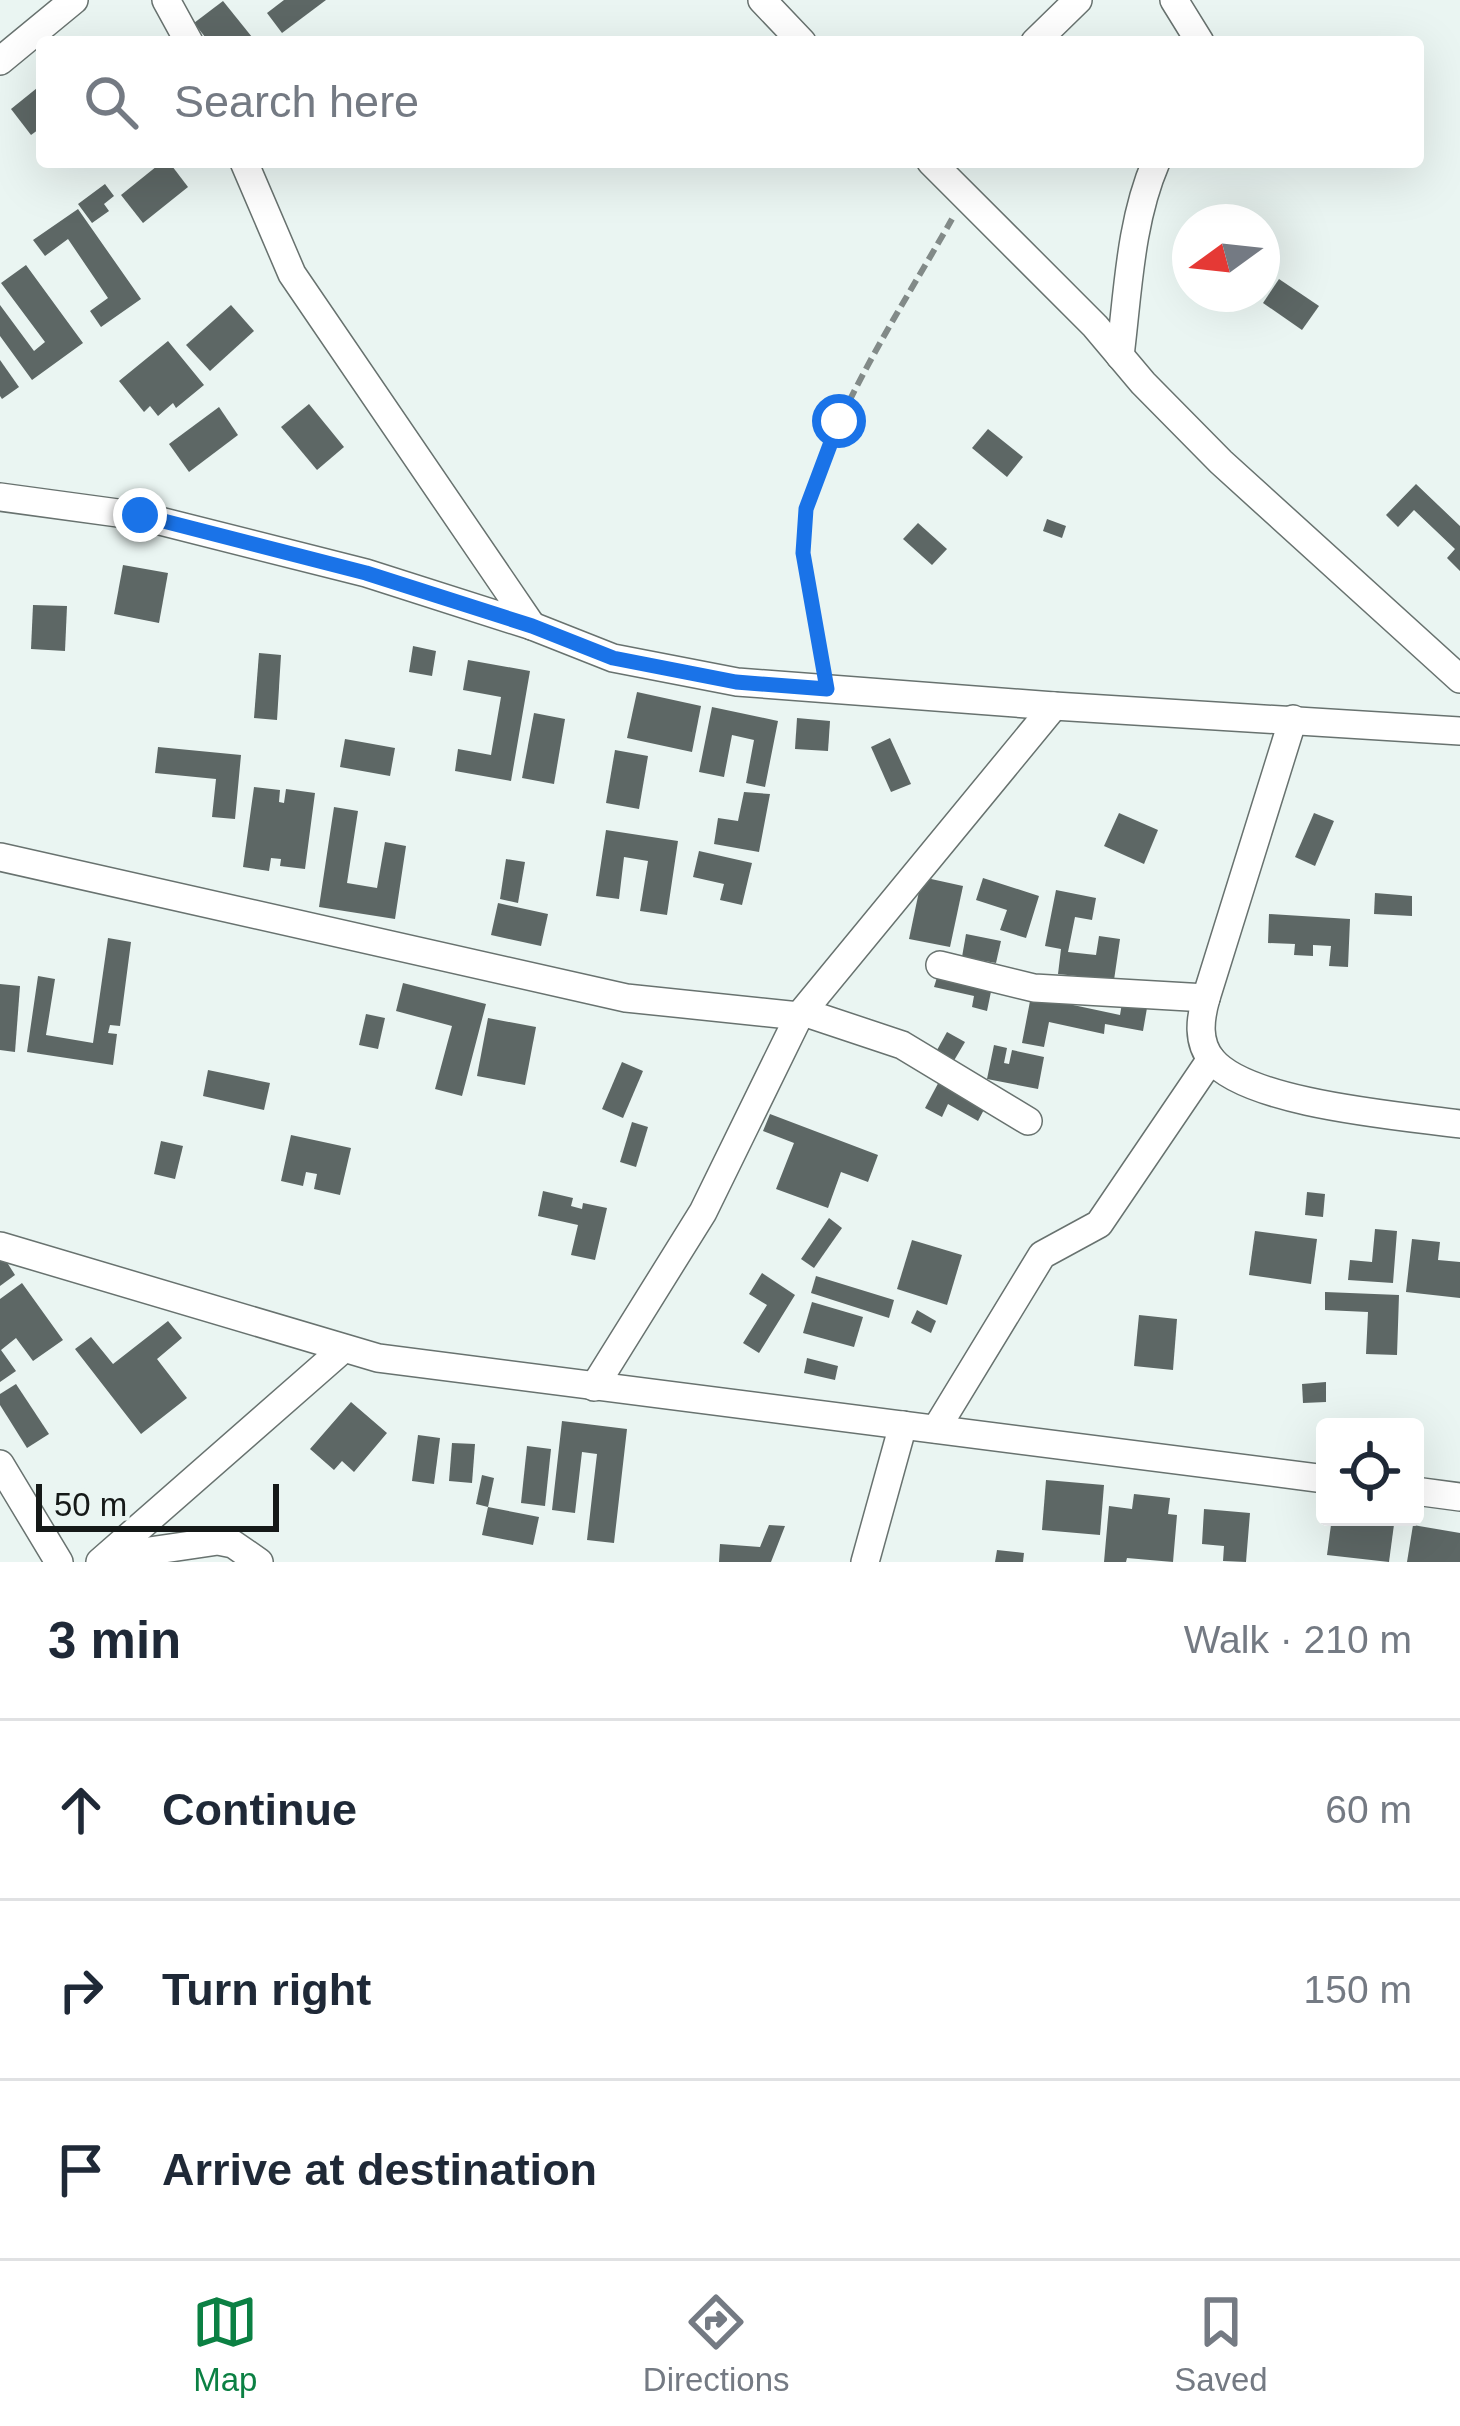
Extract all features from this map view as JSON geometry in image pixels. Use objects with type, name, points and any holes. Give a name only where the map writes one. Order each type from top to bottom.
[{"type":"street","points":[[0,61],[74,0]]},
{"type":"street","points":[[166,0],[186,36]]},
{"type":"street","points":[[762,0],[796,36]]},
{"type":"street","points":[[1041,36],[1078,0]]},
{"type":"street","points":[[1174,0],[1196,36]]},
{"type":"street","points":[[247,168],[292,274],[532,626]]},
{"type":"street","points":[[937,168],[1095,326],[1221,462],[1460,679]]},
{"type":"street","points":[[1120,356],[1136,229],[1153,168]]},
{"type":"street","points":[[0,497],[140,515],[366,573],[532,626],[613,658],[736,682],[1460,731]]},
{"type":"street","points":[[594,1387],[703,1212],[801,1014],[1054,706]]},
{"type":"street","points":[[1293,719],[1206,998],[1202,1043],[1211,1059],[1247,1082],[1326,1106],[1460,1124]]},
{"type":"street","points":[[0,857],[626,998],[801,1014],[890,1039],[1028,1121]]},
{"type":"street","points":[[940,965],[1034,988],[1206,998]]},
{"type":"street","points":[[936,1429],[1042,1255],[1100,1224],[1211,1059]]},
{"type":"street","points":[[0,1246],[378,1358],[1316,1478]]},
{"type":"street","points":[[103,1560],[343,1349]]},
{"type":"street","points":[[865,1562],[903,1425]]},
{"type":"street","points":[[0,1465],[58,1562]]},
{"type":"street","points":[[1424,1492],[1460,1497]]},
{"type":"street","points":[[103,1560],[218,1541],[232,1544],[259,1562]]},
{"type":"path","points":[[827,689],[803,553],[806,509],[839,421],[965,195]]},
{"type":"building","points":[[284,0],[326,0],[282,33],[267,13]]},
{"type":"building","points":[[223,1],[251,36],[204,36],[194,23]]},
{"type":"building","points":[[36,89],[36,131],[31,135],[11,109]]},
{"type":"building","points":[[155,168],[174,168],[188,187],[143,223],[121,195]]},
{"type":"building","points":[[105,184],[114,196],[104,204],[109,211],[92,223],[78,204]]},
{"type":"building","points":[[78,209],[141,299],[101,327],[90,311],[108,298],[68,239],[45,256],[33,240]]},
{"type":"building","points":[[26,265],[83,343],[32,380],[0,336],[0,305],[34,351],[45,342],[1,283]]},
{"type":"building","points":[[1280,280],[1319,306],[1302,330],[1276,312],[1280,312]]},
{"type":"building","points":[[231,305],[254,331],[210,371],[186,345]]},
{"type":"building","points":[[168,341],[204,385],[158,416],[150,406],[144,412],[119,381]]},
{"type":"building","points":[[0,360],[19,387],[2,399],[0,396]]},
{"type":"building","points":[[309,404],[344,447],[317,470],[281,427]]},
{"type":"building","points":[[219,407],[238,435],[189,472],[169,444]]},
{"type":"building","points":[[988,429],[1023,457],[1007,477],[972,448]]},
{"type":"building","points":[[1416,484],[1460,526],[1460,571],[1447,558],[1455,549],[1414,510],[1398,527],[1386,515]]},
{"type":"building","points":[[1047,519],[1066,526],[1062,538],[1043,531]]},
{"type":"building","points":[[918,523],[947,549],[932,565],[903,539]]},
{"type":"building","points":[[123,565],[168,573],[159,623],[114,614]]},
{"type":"building","points":[[33,605],[67,606],[65,651],[31,649]]},
{"type":"building","points":[[413,646],[436,651],[432,676],[409,672]]},
{"type":"building","points":[[259,653],[281,655],[277,720],[254,718]]},
{"type":"building","points":[[468,660],[530,671],[511,781],[455,771],[458,749],[491,755],[501,697],[463,690]]},
{"type":"building","points":[[637,692],[701,706],[692,752],[627,738]]},
{"type":"building","points":[[712,707],[778,721],[765,787],[746,783],[754,740],[732,735],[724,777],[699,772]]},
{"type":"building","points":[[534,713],[565,719],[554,784],[522,778]]},
{"type":"building","points":[[797,718],[830,721],[828,751],[795,749]]},
{"type":"building","points":[[890,738],[911,784],[891,792],[871,747]]},
{"type":"building","points":[[345,739],[395,748],[390,776],[340,767]]},
{"type":"building","points":[[158,747],[241,755],[235,819],[212,817],[216,779],[155,773]]},
{"type":"building","points":[[615,750],[648,756],[639,809],[606,803]]},
{"type":"building","points":[[254,787],[280,790],[279,802],[284,803],[286,789],[315,793],[305,869],[280,866],[281,859],[271,858],[269,871],[243,867]]},
{"type":"building","points":[[744,792],[770,794],[759,852],[714,844],[718,818],[738,821]]},
{"type":"building","points":[[334,807],[358,811],[347,883],[377,888],[385,842],[406,846],[395,919],[319,907]]},
{"type":"building","points":[[1119,813],[1158,830],[1144,864],[1104,846]]},
{"type":"building","points":[[1314,813],[1334,821],[1315,866],[1295,857]]},
{"type":"building","points":[[606,830],[678,841],[667,915],[640,911],[648,861],[624,857],[619,899],[596,896]]},
{"type":"building","points":[[699,851],[752,863],[742,905],[720,900],[724,884],[693,877]]},
{"type":"building","points":[[506,859],[525,862],[518,903],[500,899]]},
{"type":"building","points":[[922,877],[963,886],[950,947],[909,939]]},
{"type":"building","points":[[983,878],[1039,896],[1026,938],[1000,930],[1007,910],[976,900]]},
{"type":"building","points":[[1056,890],[1096,898],[1092,920],[1075,917],[1068,952],[1096,955],[1099,936],[1120,939],[1114,980],[1058,974],[1061,949],[1045,946]]},
{"type":"building","points":[[1375,893],[1412,896],[1412,916],[1374,914]]},
{"type":"building","points":[[498,903],[548,914],[541,946],[491,935]]},
{"type":"building","points":[[1269,914],[1350,919],[1348,967],[1329,966],[1331,946],[1313,945],[1313,956],[1294,955],[1295,944],[1268,943]]},
{"type":"building","points":[[966,934],[1001,941],[996,963],[962,957]]},
{"type":"building","points":[[108,938],[131,942],[120,1026],[110,1025],[108,1033],[117,1034],[113,1065],[27,1052],[38,976],[55,979],[46,1035],[93,1043]]},
{"type":"building","points":[[939,971],[993,982],[987,1011],[972,1007],[974,996],[934,987]]},
{"type":"building","points":[[403,983],[486,1004],[462,1096],[435,1089],[452,1026],[396,1011]]},
{"type":"building","points":[[0,984],[20,986],[15,1052],[0,1050]]},
{"type":"building","points":[[1031,996],[1120,1015],[1122,1003],[1147,1008],[1143,1031],[1105,1024],[1104,1034],[1049,1022],[1044,1047],[1022,1043]]},
{"type":"building","points":[[366,1014],[385,1018],[378,1049],[359,1045]]},
{"type":"building","points":[[488,1018],[536,1027],[525,1085],[477,1076]]},
{"type":"building","points":[[947,1032],[965,1042],[949,1069],[932,1059]]},
{"type":"building","points":[[994,1045],[1007,1048],[1004,1063],[1009,1064],[1012,1050],[1044,1057],[1038,1089],[987,1079]]},
{"type":"building","points":[[622,1062],[643,1071],[623,1118],[602,1109]]},
{"type":"building","points":[[208,1070],[270,1083],[264,1110],[203,1096]]},
{"type":"building","points":[[942,1076],[988,1102],[978,1121],[948,1104],[942,1117],[925,1108]]},
{"type":"building","points":[[770,1114],[878,1155],[868,1182],[841,1172],[828,1208],[776,1189],[794,1143],[763,1131]]},
{"type":"building","points":[[632,1122],[648,1127],[636,1167],[620,1162]]},
{"type":"building","points":[[291,1135],[351,1148],[340,1195],[314,1189],[317,1174],[306,1172],[303,1186],[281,1181]]},
{"type":"building","points":[[161,1141],[183,1146],[175,1179],[154,1174]]},
{"type":"building","points":[[543,1191],[573,1198],[571,1206],[582,1209],[583,1203],[607,1208],[595,1260],[571,1255],[578,1225],[538,1216]]},
{"type":"building","points":[[1307,1192],[1325,1194],[1323,1217],[1305,1215]]},
{"type":"building","points":[[829,1218],[842,1228],[814,1268],[801,1259]]},
{"type":"building","points":[[1375,1229],[1397,1231],[1393,1283],[1348,1280],[1350,1260],[1372,1262]]},
{"type":"building","points":[[1255,1231],[1317,1239],[1311,1284],[1249,1275]]},
{"type":"building","points":[[1412,1239],[1440,1242],[1438,1260],[1460,1262],[1460,1298],[1406,1292]]},
{"type":"building","points":[[912,1240],[962,1255],[947,1305],[897,1289]]},
{"type":"building","points":[[0,1258],[15,1275],[0,1286]]},
{"type":"building","points":[[762,1273],[795,1295],[759,1353],[743,1343],[767,1305],[749,1294]]},
{"type":"building","points":[[816,1276],[894,1300],[889,1318],[811,1293]]},
{"type":"building","points":[[22,1283],[63,1340],[33,1361],[16,1338],[1,1350],[16,1371],[0,1382],[0,1299]]},
{"type":"building","points":[[1325,1292],[1399,1295],[1397,1355],[1366,1354],[1368,1312],[1325,1310]]},
{"type":"building","points":[[812,1302],[863,1317],[854,1347],[803,1333]]},
{"type":"building","points":[[917,1310],[936,1321],[931,1333],[911,1323]]},
{"type":"building","points":[[1139,1315],[1177,1319],[1173,1370],[1134,1366]]},
{"type":"building","points":[[168,1321],[182,1338],[157,1359],[187,1398],[141,1434],[75,1349],[91,1337],[113,1364]]},
{"type":"building","points":[[807,1358],[838,1366],[835,1380],[804,1373]]},
{"type":"building","points":[[1326,1382],[1326,1402],[1303,1403],[1302,1384]]},
{"type":"building","points":[[16,1384],[49,1434],[27,1448],[0,1405],[0,1394]]},
{"type":"building","points":[[351,1402],[387,1433],[354,1472],[342,1461],[334,1470],[310,1449]]},
{"type":"building","points":[[562,1421],[627,1429],[614,1543],[587,1540],[597,1454],[582,1452],[575,1513],[552,1510]]},
{"type":"building","points":[[418,1435],[440,1438],[434,1484],[412,1481]]},
{"type":"building","points":[[452,1443],[475,1444],[472,1483],[449,1481]]},
{"type":"building","points":[[527,1446],[551,1449],[545,1506],[521,1503]]},
{"type":"building","points":[[482,1475],[494,1478],[488,1507],[476,1504]]},
{"type":"building","points":[[1046,1480],[1104,1485],[1100,1535],[1042,1530]]},
{"type":"building","points":[[1134,1494],[1170,1498],[1168,1514],[1177,1515],[1173,1562],[1127,1558],[1126,1562],[1104,1562],[1109,1506],[1132,1509]]},
{"type":"building","points":[[488,1507],[539,1517],[533,1545],[482,1535]]},
{"type":"building","points":[[1204,1509],[1250,1513],[1246,1562],[1223,1561],[1224,1546],[1202,1544]]},
{"type":"building","points":[[769,1525],[785,1526],[771,1562],[719,1562],[720,1544],[760,1547]]},
{"type":"building","points":[[1331,1526],[1394,1526],[1389,1562],[1327,1555]]},
{"type":"building","points":[[1413,1526],[1460,1533],[1460,1562],[1407,1562]]},
{"type":"building","points":[[997,1550],[1024,1553],[1023,1562],[995,1562]]},
{"type":"route","points":[[140,515],[366,573],[532,626],[613,658],[736,682],[827,689],[803,553],[806,509],[839,421]]}]
